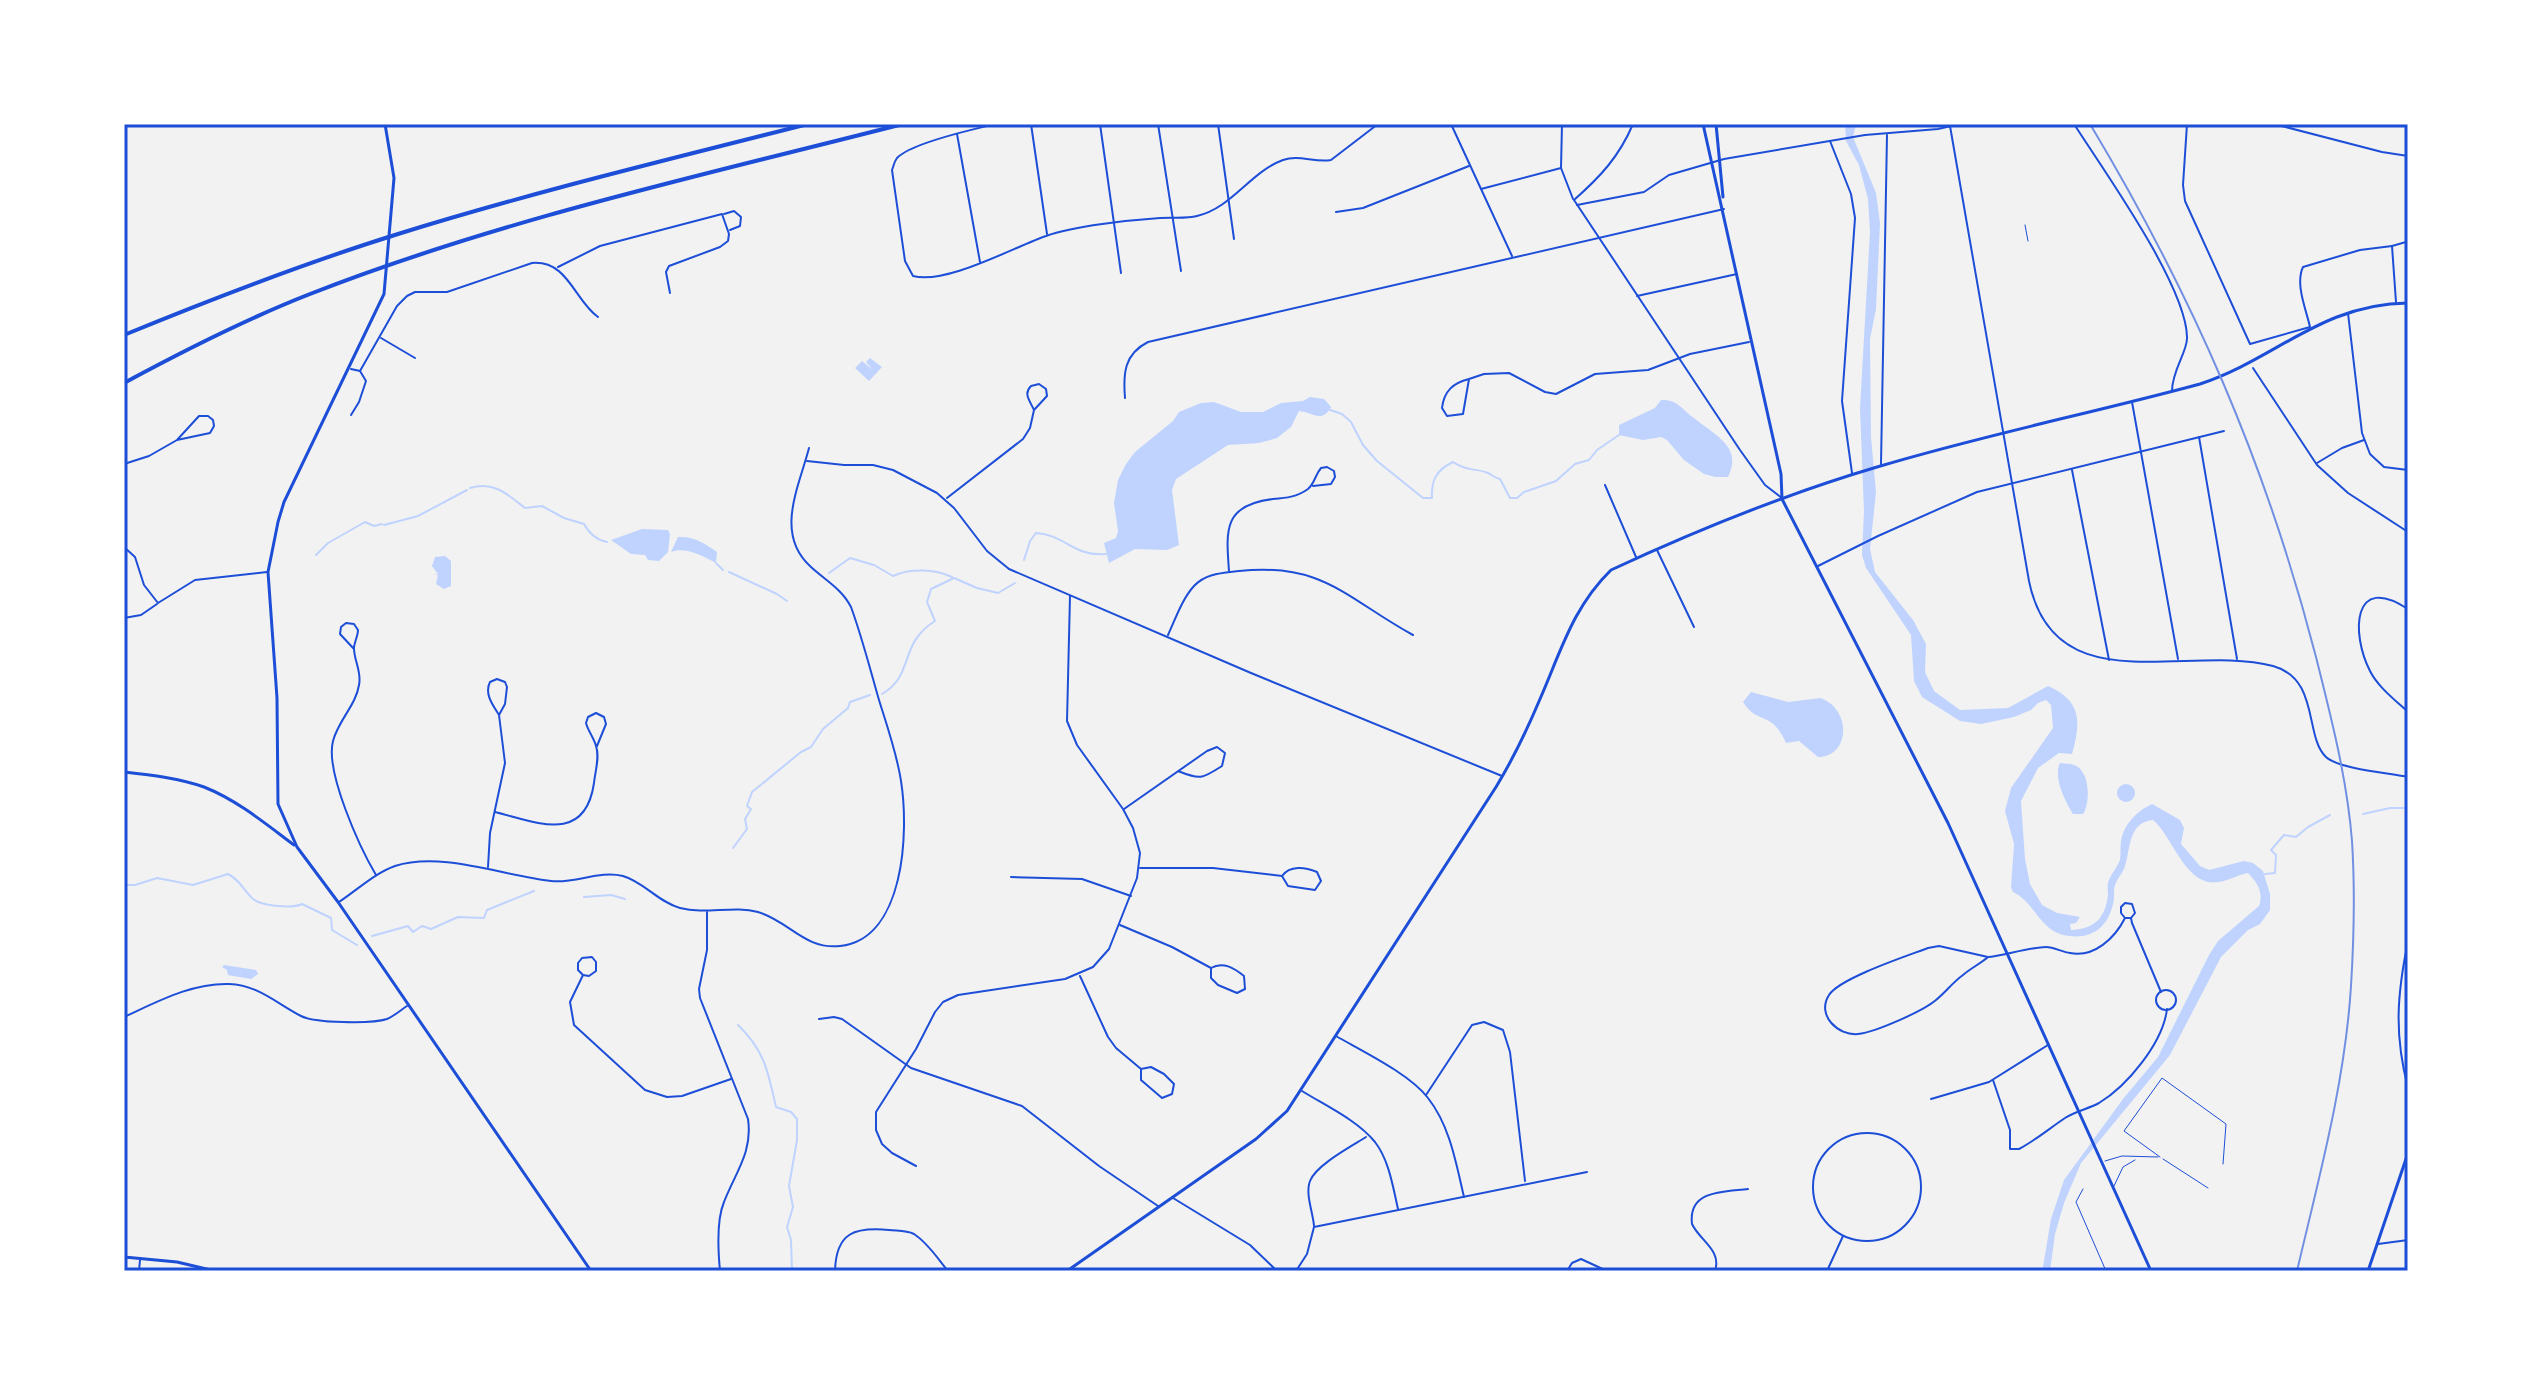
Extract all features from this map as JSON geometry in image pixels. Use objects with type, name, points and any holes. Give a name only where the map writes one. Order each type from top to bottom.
[{"type":"highway","points":[[124,335],[231,292],[398,234],[498,204],[808,124]]},
{"type":"highway","points":[[124,383],[244,322],[403,260],[528,221],[903,124]]},
{"type":"main road","points":[[385,124],[394,178],[387,285],[381,304],[284,502],[268,572],[277,698],[277,798],[297,847],[591,1271]]},
{"type":"main road","points":[[1703,124],[1781,474],[1782,499],[1948,823],[2151,1271]]},
{"type":"main road","points":[[1716,124],[1724,209]]},
{"type":"main road","points":[[1067,1271],[1272,1127],[1302,1091],[1502,776],[1515,754],[1584,599],[1611,570],[1782,499],[1852,474],[2172,392],[2226,375],[2310,327],[2348,313],[2408,303]]},
{"type":"main road","points":[[124,772],[175,779],[212,790],[297,847]]},
{"type":"main road","points":[[2368,1271],[2408,1153]]},
{"type":"main road","points":[[124,1257],[191,1264],[215,1271]]},
{"type":"street","points":[[996,124],[957,133],[912,149],[897,158],[892,170],[905,261],[913,276],[939,277],[1047,235],[1115,224],[1196,217],[1229,199],[1279,161],[1291,157],[1321,162],[1331,160],[1378,124]]},
{"type":"street","points":[[1031,124],[1047,235]]},
{"type":"street","points":[[1100,124],[1121,273]]},
{"type":"street","points":[[1158,124],[1181,271]]},
{"type":"street","points":[[1218,124],[1234,239]]},
{"type":"street","points":[[1451,124],[1512,257]]},
{"type":"street","points":[[1562,124],[1560,168],[1576,205],[1765,485],[1782,499]]},
{"type":"street","points":[[1574,200],[1612,163],[1622,150],[1633,124]]},
{"type":"street","points":[[1576,205],[1644,192],[1669,175],[1719,160],[1829,140],[1960,124]]},
{"type":"street","points":[[2074,124],[2145,238],[2181,307],[2187,342],[2177,364],[2172,392]]},
{"type":"street","points":[[2187,124],[2183,185],[2185,201],[2250,344],[2310,327],[2301,290],[2300,273],[2303,267],[2360,250],[2392,246],[2406,242],[2408,238]]},
{"type":"street","points":[[2274,124],[2408,156]]},
{"type":"street","points":[[1950,126],[2031,591],[2039,613],[2071,647],[2085,655],[2110,661],[2237,661],[2279,668],[2294,678],[2311,710],[2318,741],[2326,757],[2340,764],[2408,777]]},
{"type":"street","points":[[1878,466],[1887,132]]},
{"type":"street","points":[[957,133],[980,263]]},
{"type":"street","points":[[1829,140],[1853,199],[1856,225],[1842,410],[1852,474]]},
{"type":"street","points":[[1336,212],[1363,208],[1469,166]]},
{"type":"street","points":[[1480,190],[1560,168]]},
{"type":"street","points":[[1125,398],[1123,376],[1126,363],[1133,352],[1148,342],[1724,209]]},
{"type":"street","points":[[557,268],[600,246],[734,211],[741,217],[740,226],[728,230]]},
{"type":"street","points":[[670,293],[666,272],[669,266],[723,245],[729,238],[722,214]]},
{"type":"street","points":[[2392,246],[2396,303]]},
{"type":"street","points":[[360,371],[401,301],[415,292],[447,292],[532,263],[542,262],[557,268],[588,309],[598,317]]},
{"type":"street","points":[[1636,296],[1737,274]]},
{"type":"street","points":[[2348,313],[2364,440],[2370,454],[2382,466],[2408,470]]},
{"type":"street","points":[[379,337],[415,358]]},
{"type":"street","points":[[1469,379],[1464,412],[1455,417],[1447,416],[1442,408],[1447,392],[1454,385],[1469,379],[1484,374],[1509,373],[1545,392],[1556,394],[1595,374],[1648,370],[1678,358],[1751,341]]},
{"type":"street","points":[[2253,368],[2316,463],[2348,493],[2408,532]]},
{"type":"street","points":[[349,369],[360,371],[366,381],[351,415]]},
{"type":"street","points":[[946,499],[1023,439],[1030,428],[1034,410],[1047,396],[1045,387],[1039,384],[1027,390],[1034,410]]},
{"type":"street","points":[[2131,402],[2178,661]]},
{"type":"street","points":[[124,464],[149,456],[177,440],[199,416],[206,415],[213,420],[214,428],[210,433],[177,440]]},
{"type":"street","points":[[1817,566],[1969,495],[2224,431]]},
{"type":"street","points":[[2199,437],[2237,661]]},
{"type":"street","points":[[2316,463],[2364,440]]},
{"type":"street","points":[[338,902],[395,866],[414,863],[459,864],[555,882],[621,876],[674,906],[756,912],[773,919],[805,941],[824,946],[843,946],[860,940],[880,923],[889,909],[899,871],[901,781],[853,612],[840,592],[802,558],[792,535],[792,508],[809,448]]},
{"type":"street","points":[[806,461],[873,465],[893,470],[946,499],[997,561],[1070,595],[1502,776]]},
{"type":"street","points":[[1230,572],[1227,533],[1235,514],[1251,503],[1295,496],[1313,486],[1331,484],[1334,471],[1321,468],[1313,486]]},
{"type":"street","points":[[2072,469],[2110,661]]},
{"type":"street","points":[[1605,485],[1637,558]]},
{"type":"street","points":[[124,547],[135,557],[144,585],[158,603]]},
{"type":"street","points":[[1657,550],[1694,627]]},
{"type":"street","points":[[1167,636],[1192,588],[1205,577],[1230,572],[1286,571],[1318,578],[1348,592],[1413,635]]},
{"type":"street","points":[[124,618],[141,615],[195,580],[268,572]]},
{"type":"street","points":[[916,1166],[885,1147],[875,1125],[878,1107],[935,1012],[952,997],[1079,975],[1102,958],[1131,896],[1139,868],[1136,836],[1123,809],[1077,745],[1067,721],[1070,595]]},
{"type":"street","points":[[2408,609],[2391,598],[2374,597],[2361,607],[2358,626],[2358,636],[2371,673],[2408,712]]},
{"type":"street","points":[[354,649],[340,636],[340,628],[346,623],[358,628],[354,649],[360,673],[359,685],[334,737],[332,757],[338,785],[358,842],[377,876]]},
{"type":"street","points":[[488,869],[489,839],[505,763],[499,715],[488,690],[490,682],[497,679],[505,682],[508,689],[499,715]]},
{"type":"street","points":[[495,812],[550,825],[563,825],[575,820],[585,811],[591,799],[597,746],[606,724],[604,717],[596,713],[588,717],[586,723],[597,746]]},
{"type":"street","points":[[1123,809],[1178,771],[1212,749],[1220,748],[1225,753],[1223,764],[1204,778],[1178,771]]},
{"type":"street","points":[[1139,868],[1206,867],[1282,876],[1290,869],[1305,869],[1318,873],[1321,881],[1315,890],[1301,890],[1288,886],[1282,876]]},
{"type":"street","points":[[1011,877],[1085,880],[1131,896]]},
{"type":"street","points":[[2125,918],[2120,910],[2129,903],[2136,910],[2131,918]]},
{"type":"street","points":[[707,910],[707,950],[700,998],[750,1131],[747,1152],[721,1211],[720,1271]]},
{"type":"street","points":[[1988,957],[1966,972],[1931,1004],[1871,1030],[1847,1033],[1838,1030],[1829,1021],[1826,1003],[1835,989],[1888,964],[1939,946],[1988,957],[2043,947],[2075,954],[2086,953],[2104,944],[2125,918]]},
{"type":"street","points":[[2125,918],[2131,918]]},
{"type":"street","points":[[2131,918],[2161,992],[2157,1002],[2161,1008],[2167,1009]]},
{"type":"street","points":[[1119,924],[1211,968],[1223,965],[1237,971],[1245,978],[1245,989],[1237,993],[1218,985],[1211,978],[1211,968]]},
{"type":"street","points":[[2408,941],[2397,1017],[2399,1050],[2408,1086]]},
{"type":"street","points":[[585,956],[592,957],[597,965],[596,971],[592,975],[583,975],[578,970],[578,963],[585,956]]},
{"type":"street","points":[[583,975],[570,1002],[574,1025],[645,1090],[667,1097],[682,1096],[731,1079]]},
{"type":"street","points":[[1079,975],[1112,1043],[1141,1069],[1142,1082],[1158,1096],[1166,1098],[1172,1094],[1174,1085],[1164,1074],[1151,1067],[1141,1069]]},
{"type":"street","points":[[124,1017],[187,990],[218,984],[255,989],[311,1020],[376,1021],[388,1019],[409,1005]]},
{"type":"street","points":[[1993,1080],[2010,1130],[2010,1149],[2026,1146],[2078,1111],[2106,1098],[2130,1077],[2150,1049],[2165,1020],[2167,1009],[2174,1004],[2175,996],[2170,991],[2161,992]]},
{"type":"street","points":[[819,1019],[834,1017],[846,1021],[905,1065],[1022,1106],[1099,1166],[1158,1206]]},
{"type":"street","points":[[1426,1095],[1472,1025],[1484,1022],[1503,1030],[1510,1052],[1525,1184]]},
{"type":"street","points":[[1335,1036],[1378,1059],[1426,1095],[1448,1137],[1464,1197]]},
{"type":"street","points":[[1931,1099],[1993,1080],[2048,1045]]},
{"type":"street","points":[[1302,1091],[1347,1119],[1375,1143],[1383,1158],[1398,1210]]},
{"type":"street","points":[[1876,1133],[1892,1138],[1911,1154],[1919,1169],[1922,1186],[1916,1211],[1900,1230],[1885,1238],[1868,1241],[1843,1235],[1824,1219],[1816,1204],[1813,1187],[1819,1162],[1829,1148],[1850,1135],[1876,1133]]},
{"type":"street","points":[[1296,1271],[1307,1254],[1314,1227],[1309,1192],[1311,1179],[1327,1163],[1367,1136]]},
{"type":"street","points":[[1314,1227],[1587,1172]]},
{"type":"street","points":[[1715,1271],[1718,1262],[1715,1254],[1692,1224],[1694,1207],[1699,1199],[1707,1195],[1748,1189]]},
{"type":"street","points":[[1172,1197],[1250,1245],[1264,1255],[1277,1271]]},
{"type":"street","points":[[835,1271],[841,1242],[855,1231],[872,1229],[909,1231],[948,1271]]},
{"type":"street","points":[[1827,1271],[1843,1235]]},
{"type":"street","points":[[2377,1244],[2408,1240]]},
{"type":"street","points":[[139,1271],[141,1258]]},
{"type":"street","points":[[1567,1271],[1572,1263],[1581,1259],[1607,1271]]},
{"type":"lane","points":[[2025,225],[2028,241]]},
{"type":"lane","points":[[2208,1188],[2124,1131],[2162,1078],[2226,1124],[2223,1164]]},
{"type":"lane","points":[[2101,1162],[2122,1156],[2134,1155],[2136,1158]]},
{"type":"lane","points":[[2113,1189],[2123,1167],[2136,1158],[2160,1157]]},
{"type":"lane","points":[[2083,1189],[2076,1202],[2106,1271]]},
{"type":"water","points":[[1845,124],[1856,124],[1853,137],[1876,193],[1880,223],[1876,309],[1870,339],[1871,437],[1876,492],[1870,549],[1875,572],[1913,620],[1926,644],[1925,672],[1934,691],[1960,710],[2008,708],[2048,686],[2067,698],[2076,714],[2077,732],[2072,754],[2059,753],[2038,768],[2021,801],[2030,884],[2042,905],[2057,913],[2080,917],[2076,923],[2070,924],[2071,930],[2092,925],[2104,910],[2108,883],[2120,860],[2125,829],[2136,814],[2152,804],[2180,820],[2184,828],[2181,844],[2200,866],[2209,870],[2244,861],[2253,863],[2263,871],[2270,894],[2270,910],[2260,924],[2248,930],[2221,957],[2170,1055],[2081,1163],[2055,1234],[2050,1271],[2043,1271],[2043,1267],[2051,1219],[2064,1180],[2158,1057],[2209,955],[2218,941],[2259,906],[2260,892],[2248,873],[2218,882],[2207,882],[2197,877],[2153,820],[2138,826],[2131,838],[2124,869],[2115,885],[2111,912],[2098,930],[2085,936],[2059,934],[2013,892],[2014,844],[2005,811],[2011,788],[2053,728],[2051,705],[2046,700],[2014,717],[1981,724],[1960,721],[1922,697],[1914,681],[1911,635],[1866,568],[1862,555],[1864,511],[1860,408],[1870,232],[1868,199],[1859,165],[1846,141]]},
{"type":"water","points":[[870,358],[882,367],[869,381],[855,368],[862,361],[873,370],[866,362]]},
{"type":"water","points":[[1310,397],[1324,399],[1331,407],[1328,412],[1316,416],[1299,411],[1291,427],[1277,438],[1259,443],[1228,445],[1176,479],[1172,490],[1179,545],[1167,550],[1135,549],[1109,563],[1104,543],[1116,538],[1118,531],[1114,503],[1118,480],[1135,452],[1173,421],[1179,412],[1201,403],[1214,402],[1241,412],[1263,412],[1281,403],[1303,401]]},
{"type":"water","points":[[1661,400],[1676,403],[1724,442],[1732,457],[1728,477],[1704,474],[1684,460],[1661,437],[1643,440],[1619,435],[1619,425],[1655,408]]},
{"type":"water","points":[[642,529],[668,530],[668,552],[659,561],[648,560],[645,555],[631,554],[611,540]]},
{"type":"water","points":[[678,537],[694,539],[717,552],[716,563],[689,551],[671,552]]},
{"type":"water","points":[[445,556],[451,561],[451,586],[444,589],[436,584],[438,575],[434,575],[438,574],[432,566],[435,557]]},
{"type":"water","points":[[1751,692],[1788,702],[1821,698],[1838,713],[1842,722],[1841,742],[1836,750],[1818,757],[1799,741],[1786,743],[1770,721],[1754,714],[1743,702]]},
{"type":"water","points":[[2060,763],[2074,765],[2083,773],[2088,795],[2083,814],[2073,814],[2064,796],[2058,775]]},
{"type":"water","points":[[2122,784],[2130,784],[2135,793],[2133,800],[2122,802],[2117,797],[2117,789]]},
{"type":"water","points":[[222,967],[256,970],[258,974],[251,979],[228,975]]},
{"type":"waterway","points":[[1330,410],[1342,414],[1351,422],[1363,445],[1377,461],[1423,498],[1432,498],[1436,477],[1453,462],[1500,479],[1510,498],[1517,498],[1524,492],[1556,481],[1575,464],[1589,460],[1597,450],[1619,435]]},
{"type":"waterway","points":[[470,488],[493,488],[525,508],[542,506],[584,524],[593,536],[607,542]]},
{"type":"waterway","points":[[384,525],[418,516],[467,490]]},
{"type":"waterway","points":[[316,555],[328,543],[365,522],[374,526],[382,524]]},
{"type":"waterway","points":[[1024,560],[1036,533],[1085,552],[1106,554]]},
{"type":"waterway","points":[[829,573],[850,558],[874,565],[893,576],[922,570],[952,577]]},
{"type":"waterway","points":[[716,563],[723,570]]},
{"type":"waterway","points":[[729,572],[787,601]]},
{"type":"waterway","points":[[882,694],[899,678],[916,639],[935,621],[927,602],[931,589],[954,578],[998,593],[1015,583]]},
{"type":"waterway","points":[[733,848],[747,829],[745,819],[751,809],[747,806],[752,792],[811,747],[823,729],[848,708],[850,702],[870,695]]},
{"type":"waterway","points":[[2363,814],[2408,808]]},
{"type":"waterway","points":[[2265,874],[2275,873],[2276,855],[2271,850],[2284,835],[2296,837],[2330,815]]},
{"type":"waterway","points":[[124,885],[157,878],[193,885],[228,874],[261,903],[283,906],[302,904],[331,918],[332,930],[357,945]]},
{"type":"waterway","points":[[372,936],[408,926],[413,932],[422,926],[431,929],[458,917],[484,918],[487,910],[534,891]]},
{"type":"waterway","points":[[584,897],[611,895],[625,899]]},
{"type":"waterway","points":[[738,1025],[760,1053],[776,1107],[791,1112],[797,1119],[797,1140],[789,1186],[793,1207],[787,1227],[791,1240],[792,1271]]},
{"type":"railway","points":[[2090,124],[2194,317],[2250,448],[2296,585],[2322,680],[2342,771],[2350,817],[2354,877],[2348,1022],[2330,1130],[2297,1271]]}]
